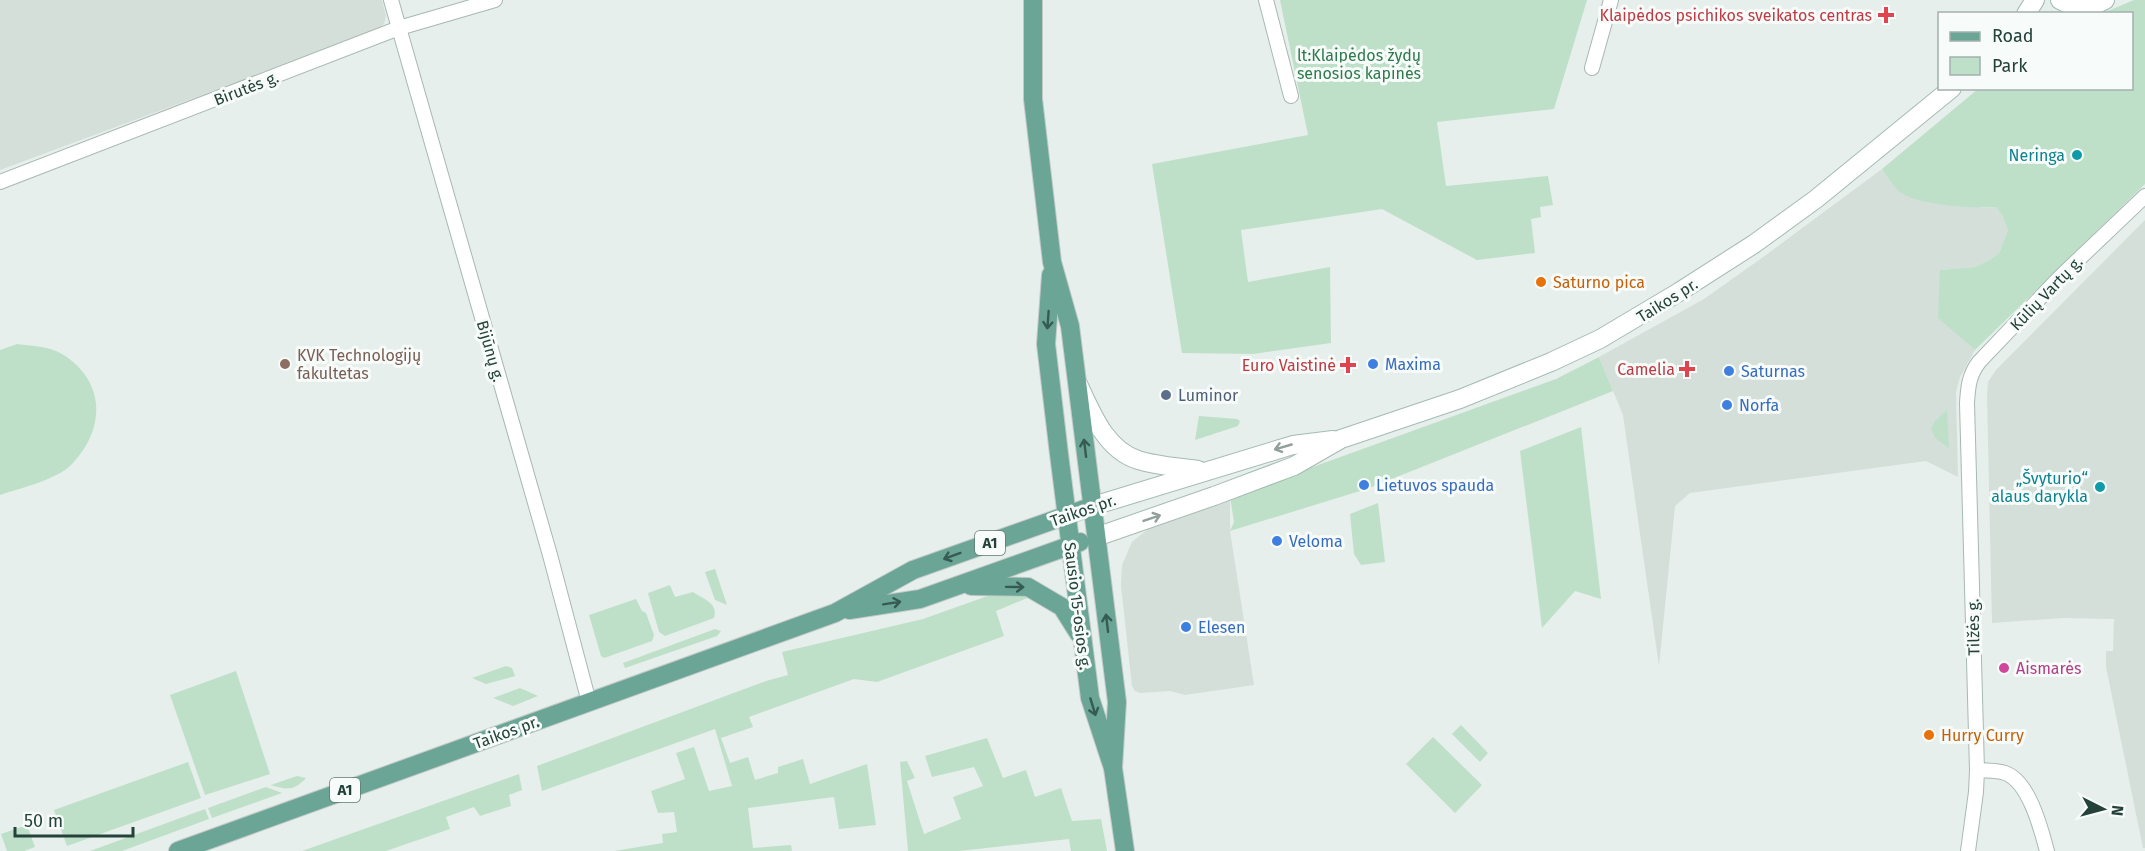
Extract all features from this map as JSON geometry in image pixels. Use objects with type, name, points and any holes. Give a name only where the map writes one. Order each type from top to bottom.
[{"type":"main road","name":"Sausio 15-osios g.","points":[[1033,0],[1033,99],[1052,262],[1070,326],[1117,702],[1113,768]]},
{"type":"main road","name":"Sausio 15-osios g.","points":[[1052,262],[1047,344],[1067,515],[1090,698],[1113,768],[1125,851]]},
{"type":"main road","name":"Taikos pr.","points":[[178,851],[835,613],[913,570],[1093,506]]},
{"type":"main road","name":"Taikos pr.","points":[[835,613],[920,599],[1096,537]]},
{"type":"main road","points":[[957,586],[1028,587],[1062,608],[1083,643]]},
{"type":"street","name":"Bijūnų g.","points":[[391,0],[550,555],[589,702]]},
{"type":"street","name":"Birutės g.","points":[[0,182],[399,28],[495,0]]},
{"type":"street","points":[[1266,0],[1292,96]]},
{"type":"street","points":[[1592,68],[1611,0]]},
{"type":"street","points":[[2060,0],[2082,11],[2105,0]]},
{"type":"street","name":"Taikos pr.","points":[[1096,537],[1294,466],[1341,440],[1460,399],[1551,362],[1621,328],[1754,244],[1816,199],[1950,90]]},
{"type":"street","name":"Kūlių Vartų g.","points":[[1967,403],[1972,370],[2059,278],[2145,196]]},
{"type":"street","points":[[1077,383],[1094,418],[1107,438],[1121,451],[1136,460],[1202,471]]},
{"type":"street","name":"Tilžės g.","points":[[1967,403],[1977,770],[1968,851]]},
{"type":"street","name":"Taikos pr.","points":[[1093,506],[1293,445],[1341,440]]},
{"type":"street","points":[[1977,770],[2007,774],[2021,785],[2041,830],[2047,851]]},
{"type":"shaded area","points":[[0,0],[382,0],[386,16],[384,24],[377,30],[0,170]]},
{"type":"shaded area","points":[[1882,169],[1897,189],[1983,208],[1996,207],[2008,230],[1999,253],[1991,259],[1975,267],[1941,270],[1967,343],[1975,350],[1960,377],[1956,392],[1958,477],[1926,461],[1690,493],[1675,506],[1659,666],[1623,415],[1599,357],[1704,299]]},
{"type":"shaded area","points":[[2145,220],[2145,848],[2143,848],[2106,667],[2106,651],[2113,651],[2114,619],[2062,618],[1992,623],[1987,396],[1988,382],[1996,370]]},
{"type":"shaded area","points":[[1230,497],[1230,531],[1254,685],[1185,695],[1170,691],[1140,693],[1135,691],[1132,686],[1121,586],[1122,565],[1132,542],[1152,526]]},
{"type":"green space","name":"lt:Klaipėdos žydų senosios kapinės","points":[[1280,0],[1587,0],[1554,109],[1437,122],[1446,186],[1548,176],[1553,205],[1540,207],[1541,217],[1531,219],[1535,253],[1477,260],[1382,209],[1241,230],[1248,282],[1330,267],[1331,343],[1253,354],[1182,353],[1152,164],[1308,135]]},
{"type":"green space","points":[[2134,0],[2145,0],[2145,184],[1975,350],[1938,318],[1940,270],[1975,267],[1999,253],[2008,230],[2002,215],[1996,207],[1948,205],[1911,198],[1891,183],[1882,169],[1977,90],[2133,90],[2133,12],[2105,12]]},
{"type":"green space","points":[[17,344],[51,349],[76,365],[87,378],[93,391],[96,406],[95,421],[91,436],[83,450],[65,470],[48,479],[0,495],[0,350]]},
{"type":"green space","points":[[1599,357],[1613,391],[1369,488],[1366,479],[1358,482],[1360,491],[1230,531],[1234,522],[1230,497],[1556,379]]},
{"type":"green space","points":[[1947,410],[1949,448],[1935,438],[1931,429],[1935,421]]},
{"type":"green space","points":[[1199,416],[1240,421],[1238,426],[1195,440]]},
{"type":"green space","points":[[1581,427],[1601,599],[1575,591],[1542,628],[1520,451]]},
{"type":"green space","points":[[1378,503],[1385,562],[1361,565],[1354,554],[1350,514]]},
{"type":"green space","points":[[715,569],[727,605],[715,600],[705,572]]},
{"type":"green space","points":[[670,585],[675,597],[693,592],[709,602],[714,609],[714,618],[665,636],[659,632],[648,593]]},
{"type":"green space","points":[[996,593],[1032,596],[996,611],[1004,636],[877,682],[854,679],[749,717],[753,727],[721,738],[730,763],[748,757],[755,780],[778,773],[778,767],[803,759],[810,784],[867,764],[876,825],[839,829],[834,797],[748,808],[753,848],[791,845],[792,851],[614,851],[663,843],[662,834],[677,832],[674,812],[658,813],[651,791],[685,779],[676,753],[694,747],[709,791],[732,786],[715,729],[542,791],[537,766],[766,681],[788,675],[782,652],[923,619]]},
{"type":"green space","points":[[636,599],[642,611],[646,613],[654,635],[652,641],[604,658],[601,656],[589,615]]},
{"type":"green space","points":[[715,629],[721,631],[717,636],[625,668],[623,663]]},
{"type":"green space","points":[[506,666],[512,668],[515,676],[486,684],[472,678]]},
{"type":"green space","points":[[236,671],[270,774],[205,795],[170,695]]},
{"type":"green space","points":[[520,688],[538,696],[513,706],[493,698]]},
{"type":"green space","points":[[1461,725],[1488,753],[1480,762],[1452,734]]},
{"type":"green space","points":[[1433,737],[1482,785],[1455,813],[1406,764]]},
{"type":"green space","points":[[987,738],[1003,778],[1026,770],[1035,797],[1061,788],[1072,821],[1101,819],[1107,851],[1071,851],[1069,839],[959,851],[908,851],[900,762],[907,761],[915,778],[907,781],[924,834],[961,819],[953,797],[983,786],[974,767],[932,777],[925,756]]},
{"type":"green space","points":[[188,762],[201,798],[67,846],[54,810]]},
{"type":"green space","points":[[519,774],[522,790],[509,795],[511,806],[480,816],[474,807],[446,817],[450,829],[386,851],[302,851]]},
{"type":"green space","points":[[297,776],[306,778],[294,787],[271,785]]},
{"type":"green space","points":[[266,787],[282,793],[212,818],[208,808]]},
{"type":"green space","points":[[205,809],[209,819],[122,851],[90,851]]},
{"type":"green space","points":[[27,825],[35,847],[24,851],[7,851],[1,834]]},
{"type":"place","name":"Klaipėdos psichikos sveikatos centras","points":[[1886,15]]},
{"type":"place","name":"Neringa","points":[[2077,155]]},
{"type":"place","name":"Saturno pica","points":[[1541,282]]},
{"type":"place","name":"KVK Technologijų fakultetas","points":[[285,364]]},
{"type":"place","name":"Maxima","points":[[1373,364]]},
{"type":"place","name":"Euro Vaistinė","points":[[1348,365]]},
{"type":"place","name":"Camelia","points":[[1687,369]]},
{"type":"place","name":"Saturnas","points":[[1729,371]]},
{"type":"place","name":"Luminor","points":[[1166,395]]},
{"type":"place","name":"Norfa","points":[[1727,405]]},
{"type":"place","name":"Lietuvos spauda","points":[[1364,485]]},
{"type":"place","name":"„Švyturio“ alaus darykla","points":[[2100,487]]},
{"type":"place","name":"Veloma","points":[[1277,541]]},
{"type":"place","name":"Elesen","points":[[1186,627]]},
{"type":"place","name":"Aismarės","points":[[2004,668]]},
{"type":"place","name":"Hurry Curry","points":[[1929,735]]}]
